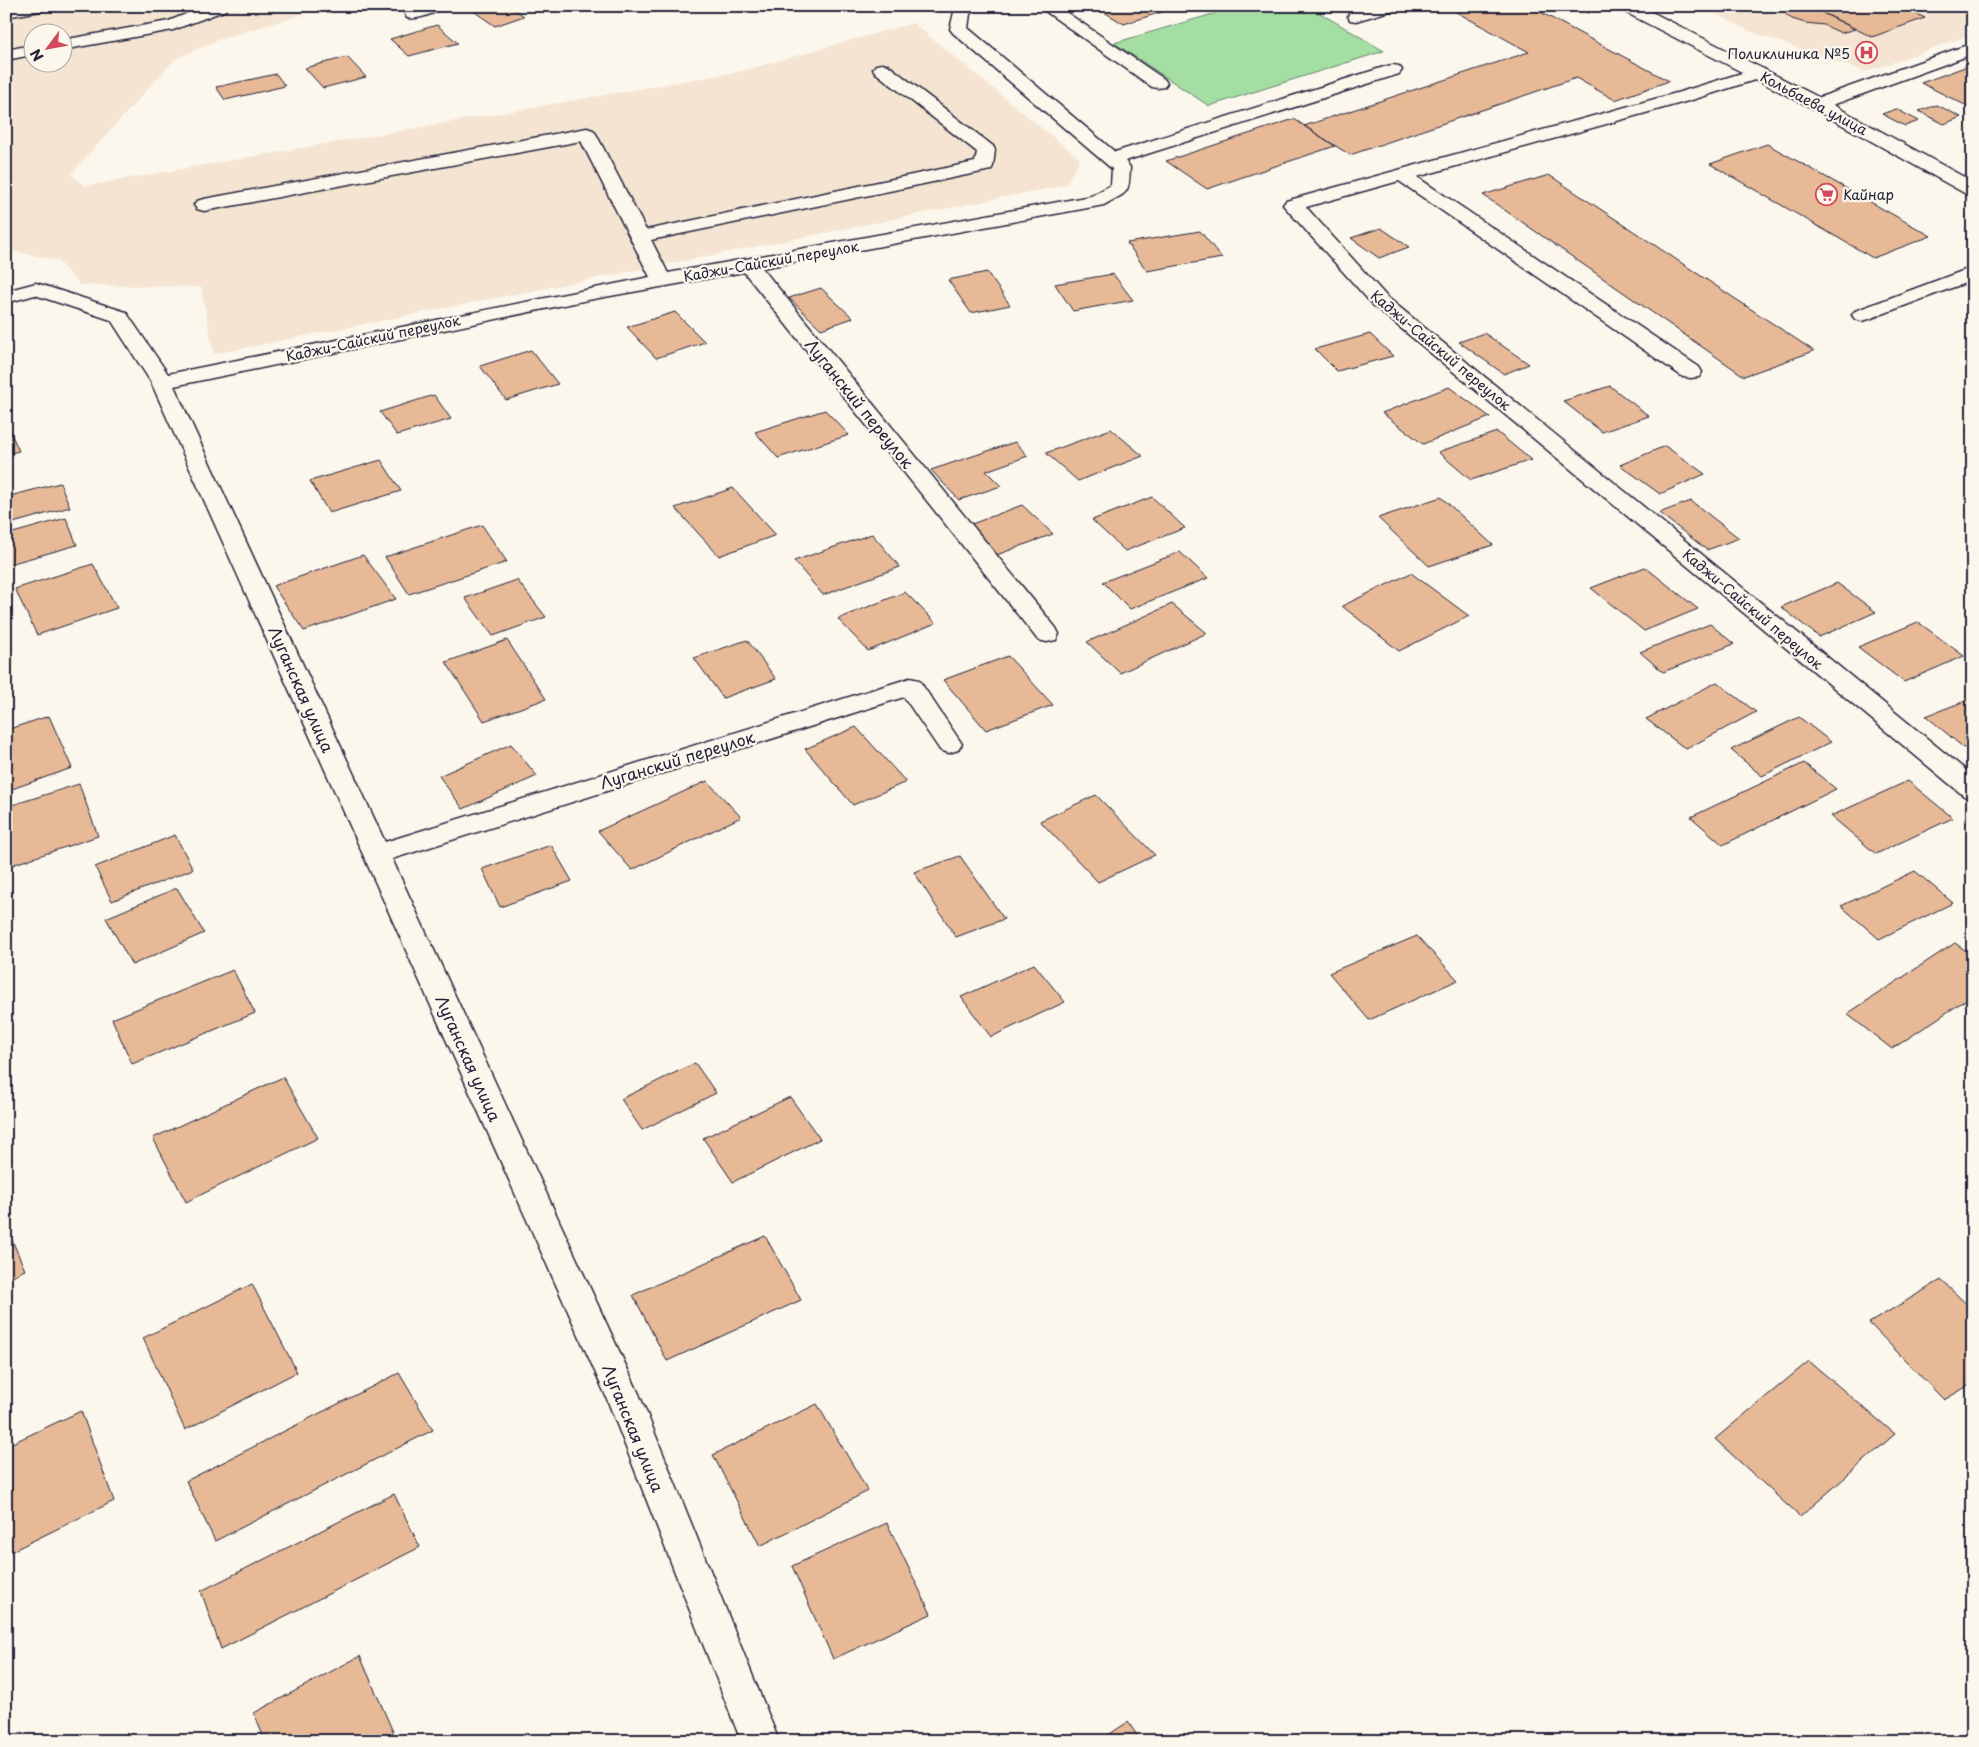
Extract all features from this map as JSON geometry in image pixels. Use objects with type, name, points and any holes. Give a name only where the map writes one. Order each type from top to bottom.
[{"type":"street","points":[[6,12],[40,6]]},
{"type":"street","points":[[72,42],[173,25],[220,6]]},
{"type":"street","points":[[413,14],[434,6]]},
{"type":"street","name":"Каджи-Сайский переулок","points":[[162,382],[588,294],[1097,201],[1120,188],[1121,167],[959,29],[962,12],[971,6]]},
{"type":"street","points":[[1046,6],[1158,84]]},
{"type":"street","points":[[1356,16],[1387,6]]},
{"type":"street","name":"Кольбаева улица","points":[[1627,6],[1818,104],[1973,190]]},
{"type":"street","points":[[1818,104],[1973,48]]},
{"type":"street","points":[[6,55],[22,52]]},
{"type":"street","points":[[639,237],[984,166],[986,150],[882,69]]},
{"type":"street","points":[[1112,159],[1393,70]]},
{"type":"street","name":"Каджи-Сайский переулок","points":[[1758,73],[1686,96],[1294,205],[1380,301],[1973,790]]},
{"type":"street","points":[[204,205],[587,134],[662,280]]},
{"type":"street","points":[[1402,175],[1691,372]]},
{"type":"street","name":"Луганский переулок","points":[[749,265],[1047,634]]},
{"type":"street","points":[[1862,315],[1973,273]]},
{"type":"street","name":"Луганская улица","points":[[6,297],[36,288],[119,316],[162,382],[622,1394],[760,1741]]},
{"type":"street","name":"Луганский переулок","points":[[377,854],[910,686],[950,744]]},
{"type":"shaded area","points":[[6,6],[332,6],[217,40],[174,60],[71,174],[85,186],[742,71],[913,23],[1080,159],[1066,185],[214,354],[201,287],[80,285],[57,260],[6,250]]},
{"type":"shaded area","name":"Поликлиника №5","points":[[1701,6],[1973,6],[1973,34],[1866,72],[1749,31]]},
{"type":"green space","points":[[1240,6],[1308,6],[1384,51],[1209,106],[1114,43]]},
{"type":"building","points":[[484,6],[509,6],[524,16],[495,26],[472,10]]},
{"type":"building","points":[[539,6],[569,6],[546,12]]},
{"type":"building","points":[[1094,6],[1180,6],[1124,24]]},
{"type":"building","points":[[1529,6],[1669,81],[1615,100],[1576,78],[1350,155],[1304,126],[1529,52],[1447,7]]},
{"type":"building","points":[[1781,6],[1809,6],[1855,29],[1841,33],[1824,25],[1805,23],[1792,19],[1783,12]]},
{"type":"building","points":[[1809,6],[1899,6],[1925,18],[1872,37]]},
{"type":"building","points":[[437,25],[458,43],[409,56],[390,39]]},
{"type":"building","points":[[347,57],[366,77],[323,88],[305,68]]},
{"type":"building","points":[[1973,64],[1973,109],[1921,83]]},
{"type":"building","points":[[276,74],[285,86],[225,100],[216,87]]},
{"type":"building","points":[[1937,105],[1961,117],[1944,124],[1919,111]]},
{"type":"building","points":[[1896,109],[1919,121],[1905,126],[1882,114]]},
{"type":"building","points":[[1294,119],[1335,146],[1207,189],[1166,161]]},
{"type":"building","points":[[1767,144],[1931,236],[1873,258],[1710,164]]},
{"type":"building","points":[[1549,175],[1814,351],[1744,376],[1483,195]]},
{"type":"building","points":[[1381,228],[1409,247],[1379,258],[1351,238]]},
{"type":"building","points":[[1200,231],[1222,258],[1147,271],[1127,243]]},
{"type":"building","points":[[987,272],[1010,305],[971,313],[948,280]]},
{"type":"building","points":[[1113,274],[1133,300],[1073,311],[1055,284]]},
{"type":"building","points":[[821,288],[853,318],[821,329],[789,298]]},
{"type":"building","points":[[675,312],[705,342],[656,358],[627,327]]},
{"type":"building","points":[[1484,333],[1529,364],[1504,374],[1459,342]]},
{"type":"building","points":[[1370,334],[1393,356],[1337,371],[1315,349]]},
{"type":"building","points":[[531,350],[558,384],[506,400],[480,366]]},
{"type":"building","points":[[1610,386],[1649,416],[1602,432],[1563,401]]},
{"type":"building","points":[[1449,387],[1490,417],[1423,444],[1382,413]]},
{"type":"building","points":[[434,395],[451,419],[397,435],[380,412]]},
{"type":"building","points":[[825,410],[849,435],[778,458],[755,432]]},
{"type":"building","points":[[6,422],[19,451],[6,454]]},
{"type":"building","points":[[1111,429],[1143,456],[1078,481],[1046,453]]},
{"type":"building","points":[[1497,432],[1531,460],[1471,480],[1438,452]]},
{"type":"building","points":[[1015,442],[1028,456],[986,471],[1001,486],[959,500],[931,470]]},
{"type":"building","points":[[1665,446],[1705,474],[1660,494],[1620,465]]},
{"type":"building","points":[[381,460],[401,491],[329,513],[310,481]]},
{"type":"building","points":[[60,483],[70,507],[6,525],[6,497]]},
{"type":"building","points":[[733,488],[776,535],[719,556],[675,508]]},
{"type":"building","points":[[1152,497],[1185,528],[1125,551],[1092,520]]},
{"type":"building","points":[[1441,497],[1493,545],[1429,566],[1378,518]]},
{"type":"building","points":[[1691,501],[1739,538],[1707,550],[1659,513]]},
{"type":"building","points":[[1022,505],[1053,534],[994,556],[964,527]]},
{"type":"building","points":[[66,518],[77,545],[6,565],[6,535]]},
{"type":"building","points":[[482,525],[507,562],[409,594],[385,557]]},
{"type":"building","points":[[872,534],[900,567],[823,595],[794,561]]},
{"type":"building","points":[[1180,552],[1208,578],[1130,609],[1103,582]]},
{"type":"building","points":[[363,555],[396,599],[304,631],[273,586]]},
{"type":"building","points":[[93,564],[117,608],[37,635],[15,589]]},
{"type":"building","points":[[1645,567],[1698,609],[1644,631],[1591,588]]},
{"type":"building","points":[[1411,573],[1469,616],[1399,651],[1342,606]]},
{"type":"building","points":[[517,580],[546,617],[493,636],[465,598]]},
{"type":"building","points":[[1837,583],[1876,612],[1819,637],[1781,607]]},
{"type":"building","points":[[905,592],[936,623],[868,651],[838,619]]},
{"type":"building","points":[[1172,604],[1207,633],[1120,673],[1087,642]]},
{"type":"building","points":[[1918,622],[1964,656],[1904,682],[1858,647]]},
{"type":"building","points":[[1710,624],[1734,644],[1663,672],[1640,652]]},
{"type":"building","points":[[507,640],[546,699],[484,721],[446,662]]},
{"type":"building","points":[[747,640],[776,679],[723,698],[694,658]]},
{"type":"building","points":[[1008,656],[1053,705],[986,730],[943,680]]},
{"type":"building","points":[[1717,682],[1756,712],[1686,749],[1646,719]]},
{"type":"building","points":[[1973,698],[1973,745],[1964,748],[1926,716]]},
{"type":"building","points":[[49,716],[72,768],[6,791],[6,730]]},
{"type":"building","points":[[1799,717],[1831,742],[1762,776],[1731,750]]},
{"type":"building","points":[[856,727],[906,782],[853,805],[805,749]]},
{"type":"building","points":[[511,744],[537,776],[463,809],[439,776]]},
{"type":"building","points":[[1804,763],[1836,789],[1723,845],[1691,817]]},
{"type":"building","points":[[707,781],[741,817],[632,870],[598,831]]},
{"type":"building","points":[[1908,781],[1953,818],[1876,854],[1831,816]]},
{"type":"building","points":[[79,784],[98,836],[9,866],[6,857],[6,807]]},
{"type":"building","points":[[1096,795],[1155,855],[1098,882],[1040,821]]},
{"type":"building","points":[[175,835],[193,869],[112,901],[95,867]]},
{"type":"building","points":[[551,845],[572,881],[500,907],[482,869]]},
{"type":"building","points":[[960,856],[1004,919],[956,937],[914,872]]},
{"type":"building","points":[[1915,871],[1953,903],[1879,939],[1841,906]]},
{"type":"building","points":[[177,888],[204,933],[132,965],[106,918]]},
{"type":"building","points":[[1417,936],[1458,980],[1369,1020],[1329,973]]},
{"type":"building","points":[[1955,943],[1973,956],[1973,995],[1892,1049],[1847,1014]]},
{"type":"building","points":[[1034,964],[1065,1002],[991,1037],[961,997]]},
{"type":"building","points":[[233,970],[255,1013],[132,1064],[112,1019]]},
{"type":"building","points":[[695,1063],[716,1093],[642,1130],[621,1099]]},
{"type":"building","points":[[283,1077],[318,1138],[186,1202],[153,1138]]},
{"type":"building","points":[[790,1097],[820,1139],[733,1182],[703,1138]]},
{"type":"building","points":[[6,1226],[25,1270],[6,1279]]},
{"type":"building","points":[[765,1236],[801,1300],[667,1361],[633,1295]]},
{"type":"building","points":[[1941,1280],[1973,1310],[1973,1383],[1944,1400],[1869,1323]]},
{"type":"building","points":[[252,1284],[297,1372],[185,1430],[143,1338]]},
{"type":"building","points":[[1809,1361],[1895,1434],[1800,1517],[1715,1439]]},
{"type":"building","points":[[399,1373],[433,1430],[215,1541],[186,1481]]},
{"type":"building","points":[[817,1404],[868,1491],[760,1546],[713,1455]]},
{"type":"building","points":[[81,1411],[114,1501],[6,1554],[6,1446]]},
{"type":"building","points":[[394,1494],[420,1547],[221,1649],[201,1591]]},
{"type":"building","points":[[887,1523],[931,1614],[833,1659],[792,1566]]},
{"type":"building","points":[[360,1656],[397,1741],[265,1741],[254,1713]]},
{"type":"building","points":[[1128,1722],[1141,1741],[1099,1741]]},
{"type":"place","name":"Поликлиника №5","points":[[1866,53]]},
{"type":"place","name":"Кайнар","points":[[1827,194]]}]
